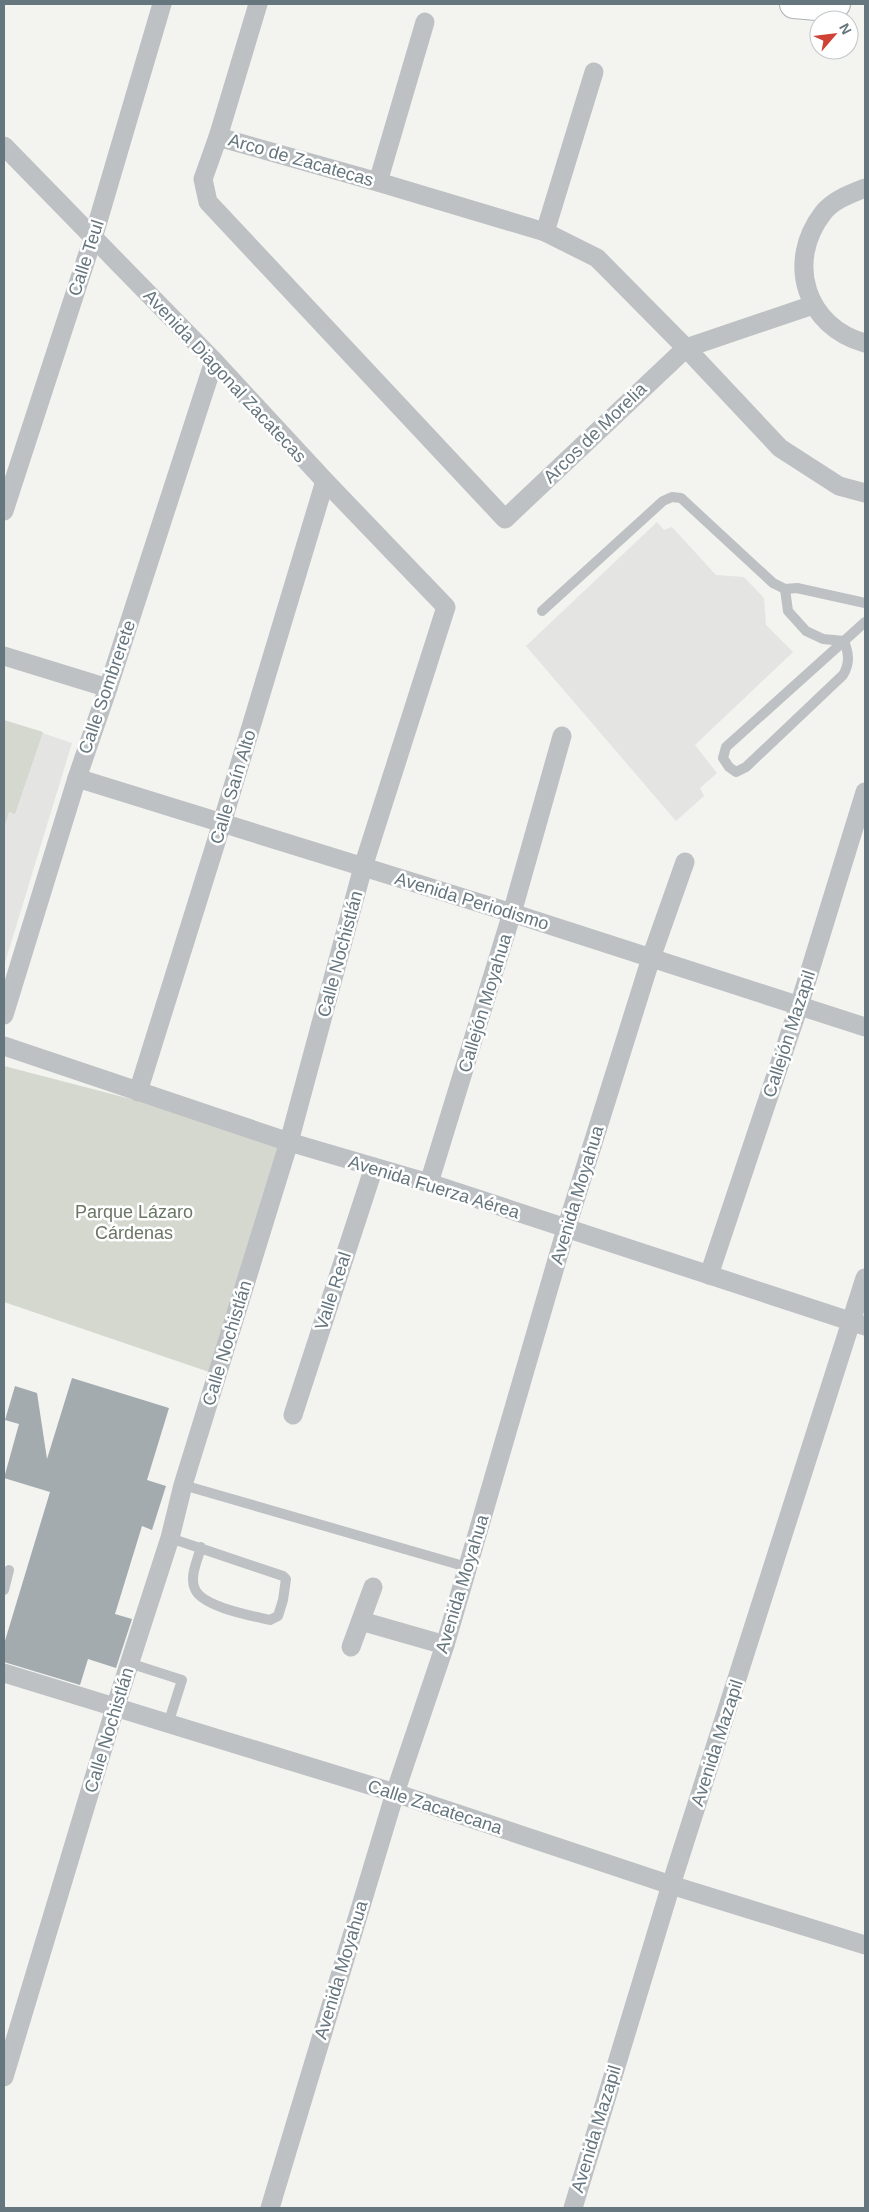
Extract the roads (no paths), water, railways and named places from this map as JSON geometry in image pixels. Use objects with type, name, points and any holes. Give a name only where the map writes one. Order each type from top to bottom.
[{"type":"main road","points":[[794,4],[818,6],[836,4]]},
{"type":"street","name":"Calle Teul","points":[[4,510],[93,238],[162,4]]},
{"type":"street","points":[[218,137],[258,4]]},
{"type":"street","points":[[378,182],[425,22]]},
{"type":"street","points":[[545,232],[594,72]]},
{"type":"street","name":"Arco de Zacatecas","points":[[505,519],[208,202],[203,179],[218,137],[545,232],[597,258],[686,348],[780,448],[839,486],[865,493]]},
{"type":"street","name":"Avenida Diagonal Zacatecas","points":[[4,146],[214,361],[325,481],[446,607]]},
{"type":"street","points":[[865,188],[843,197],[824,212],[810,233],[804,256],[804,281],[813,305],[829,325],[850,339],[865,344]]},
{"type":"street","points":[[686,348],[813,305]]},
{"type":"street","name":"Arcos de Morelia","points":[[505,519],[686,348]]},
{"type":"street","name":"Calle Sombrerete","points":[[4,1015],[76,778],[108,688],[214,361]]},
{"type":"street","name":"Calle Saín Alto","points":[[138,1092],[222,823],[325,481]]},
{"type":"street","name":"Calle Nochistlán","points":[[4,2077],[115,1708],[170,1538],[183,1485],[289,1142],[363,867],[446,607]]},
{"type":"street","points":[[4,656],[108,688]]},
{"type":"street","name":"Callejón Moyahua","points":[[430,1183],[512,913],[562,736]]},
{"type":"street","name":"Avenida Periodismo","points":[[76,778],[512,913],[865,1027]]},
{"type":"street","name":"Callejón Mazapil","points":[[709,1275],[799,1006],[865,792]]},
{"type":"street","name":"Avenida Moyahua","points":[[270,2208],[395,1794],[444,1645],[566,1229],[651,958],[685,862]]},
{"type":"street","name":"Avenida Fuerza Aérea","points":[[4,1046],[289,1142],[430,1183],[858,1324]]},
{"type":"street","name":"Valle Real","points":[[293,1415],[374,1167]]},
{"type":"street","name":"Avenida Mazapil","points":[[573,2208],[671,1885],[858,1324],[865,1278]]},
{"type":"street","points":[[352,1647],[373,1587]]},
{"type":"street","points":[[361,1622],[444,1645]]},
{"type":"street","name":"Calle Zacatecana","points":[[4,1673],[395,1794],[671,1885],[865,1945]]},
{"type":"lane","points":[[542,611],[663,501],[672,496],[681,498],[759,572],[785,589],[797,588],[865,603]]},
{"type":"lane","points":[[785,589],[788,611],[806,631],[823,639],[844,641]]},
{"type":"lane","points":[[844,641],[848,654],[848,666],[843,675],[746,767],[736,772],[729,767],[723,758],[726,747],[844,641],[864,624]]},
{"type":"lane","points":[[183,1485],[467,1567]]},
{"type":"lane","points":[[170,1538],[201,1547],[283,1576],[286,1579],[286,1589],[278,1616],[270,1620],[229,1609],[202,1599],[195,1590],[193,1576],[201,1547]]},
{"type":"lane","points":[[4,1590],[9,1570]]},
{"type":"lane","points":[[129,1663],[182,1680],[168,1724]]},
{"type":"park label","name":"Parque Lázaro Cárdenas","points":[[134,1222]]}]
